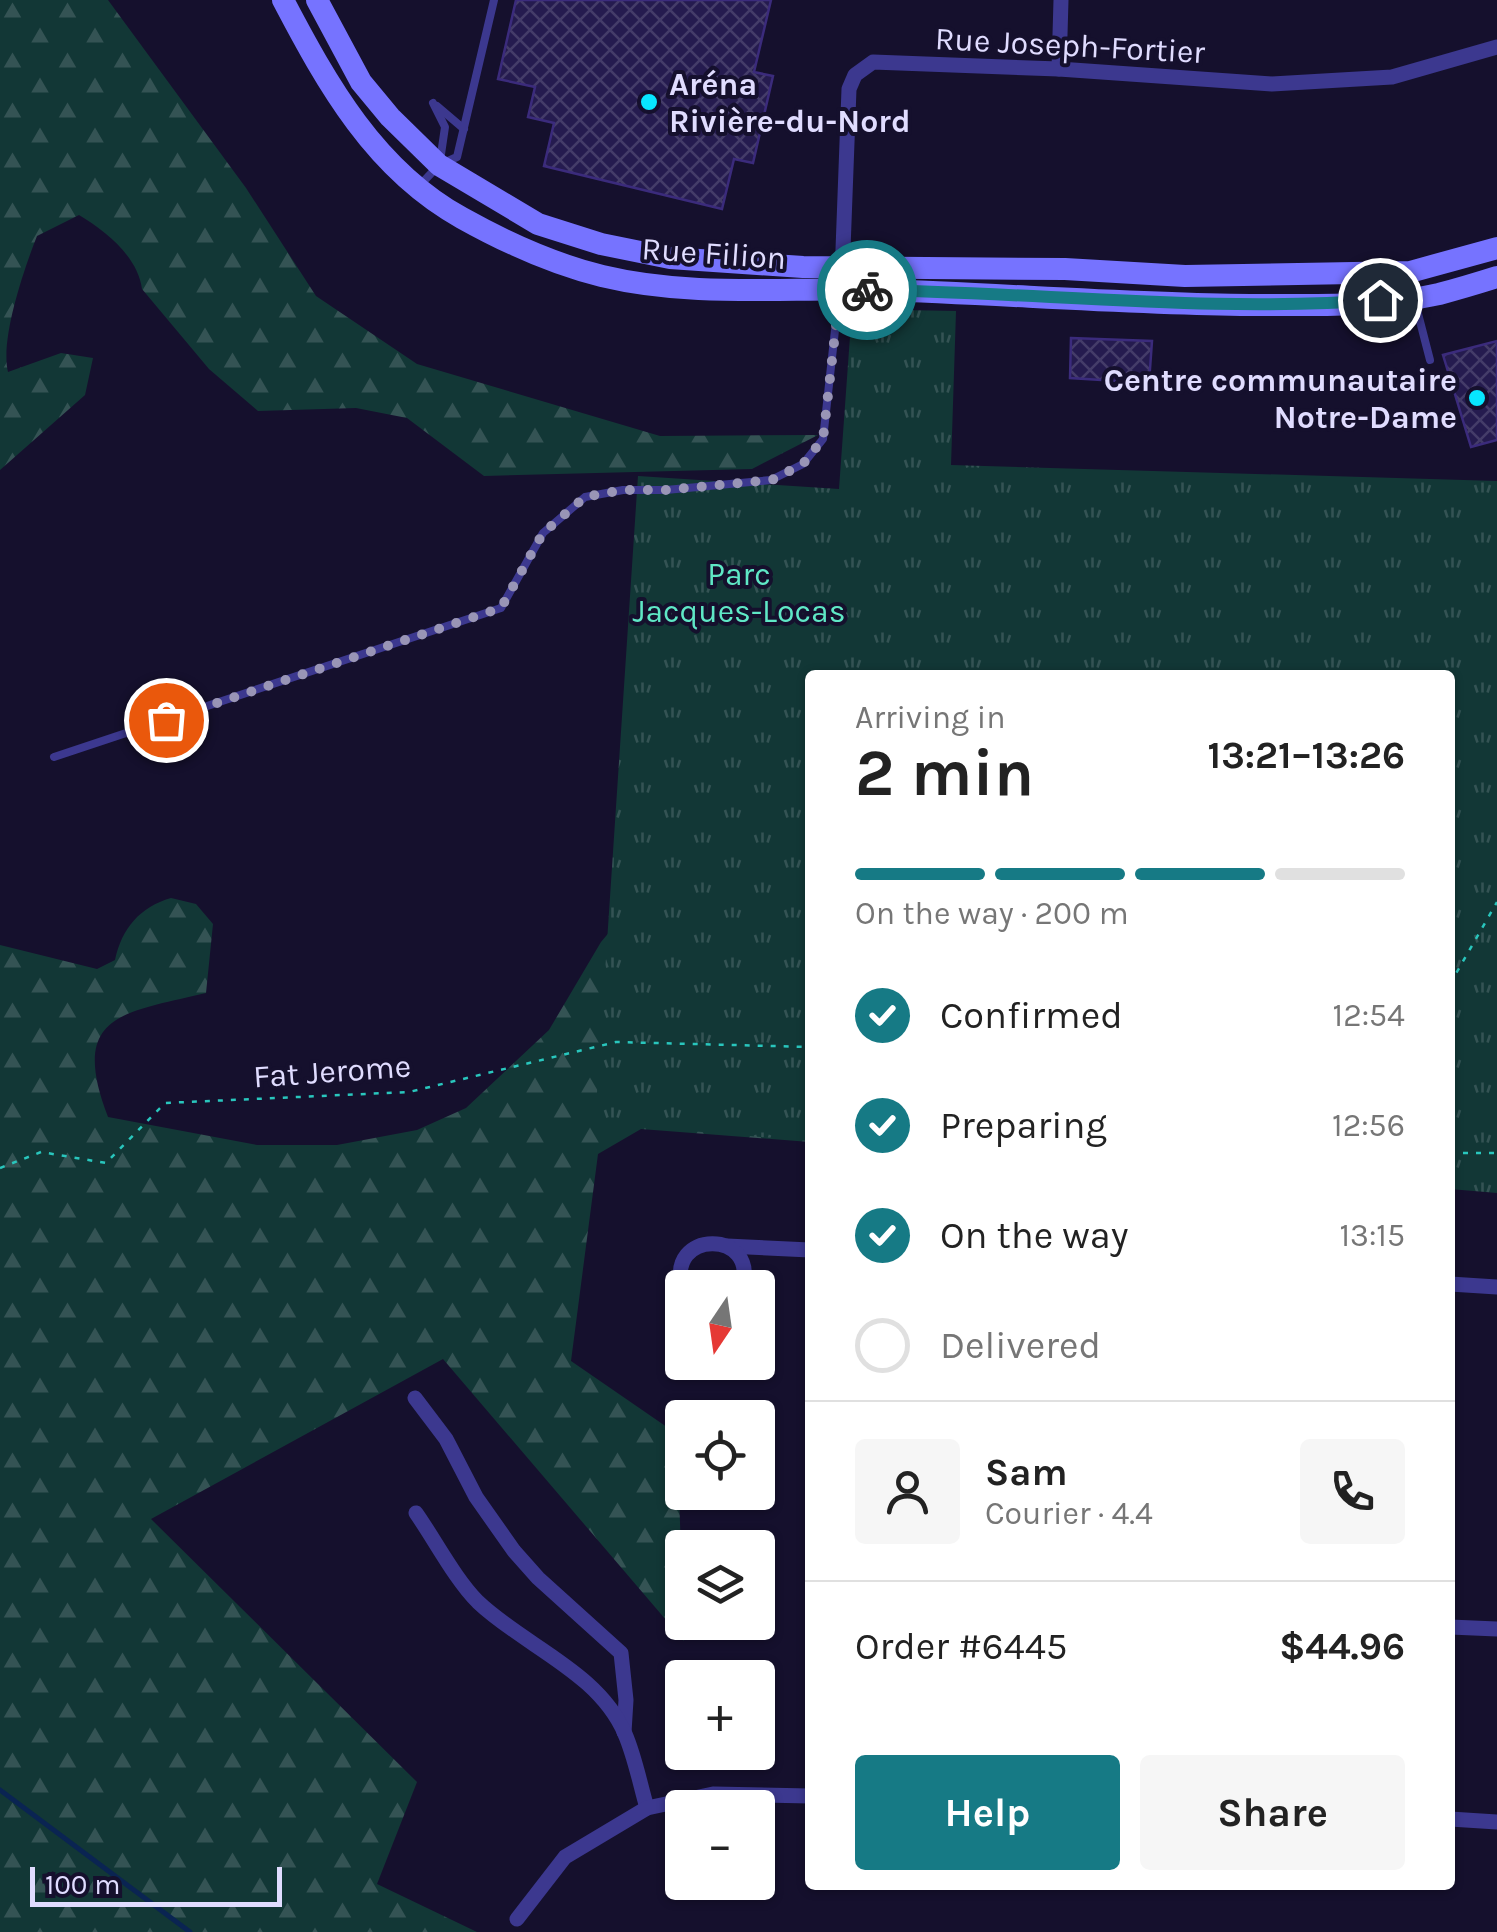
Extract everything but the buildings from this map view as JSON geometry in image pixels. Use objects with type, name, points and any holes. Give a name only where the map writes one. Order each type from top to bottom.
[{"type":"street","name":"Rue Filion","points":[[282,0],[314,64],[356,125],[417,188],[460,218],[535,254],[601,276],[671,287],[776,292],[841,278],[1065,269],[1185,276],[1410,272],[1497,248]]},
{"type":"street","name":"Rue Filion","points":[[317,0],[361,82],[439,166],[538,224],[601,244],[670,258],[841,278],[1180,304],[1312,305],[1414,298],[1497,277]]},
{"type":"street","points":[[1059,69],[1062,0]]},
{"type":"street","name":"Rue Joseph-Fortier","points":[[841,278],[849,90],[855,75],[873,62],[1059,69],[1272,84],[1392,77],[1497,47]]},
{"type":"street","points":[[1410,272],[1414,298]]},
{"type":"street","points":[[680,1270],[689,1252],[707,1243],[805,1250]]},
{"type":"street","points":[[727,1246],[744,1270]]},
{"type":"street","points":[[1455,1284],[1497,1287]]},
{"type":"street","points":[[415,1398],[446,1439],[476,1497],[514,1550],[538,1578],[620,1654],[626,1700],[624,1732]]},
{"type":"street","points":[[416,1513],[476,1600],[580,1678],[604,1702],[624,1732],[647,1808]]},
{"type":"street","points":[[1455,1627],[1497,1628]]},
{"type":"street","points":[[517,1919],[565,1857],[647,1808],[714,1794],[805,1796]]},
{"type":"street","points":[[1455,1819],[1497,1822]]},
{"type":"lane","points":[[417,188],[439,166],[456,157],[494,0]]},
{"type":"lane","points":[[439,166],[445,127],[433,103],[464,129]]},
{"type":"lane","points":[[54,758],[501,608],[543,533],[585,497],[623,490],[772,480],[803,464],[823,439],[841,278]]},
{"type":"lane","points":[[1414,298],[1430,360]]},
{"type":"path","points":[[1455,975],[1497,902]]},
{"type":"path","name":"Fat Jerome","points":[[0,1168],[40,1152],[106,1163],[165,1103],[409,1092],[616,1042],[805,1046]]},
{"type":"path","points":[[1455,1153],[1497,1153]]},
{"type":"green space","points":[[0,0],[108,0],[246,188],[316,296],[417,364],[660,436],[818,435],[752,469],[484,476],[407,418],[356,408],[258,411],[209,369],[142,289],[134,266],[119,246],[79,215],[37,236],[15,304],[6,358],[8,372],[61,353],[93,358],[85,395],[0,470]]},
{"type":"green space","name":"Parc Jacques-Locas","points":[[852,309],[956,311],[951,465],[1497,481],[1497,1193],[1455,1189],[1455,670],[805,670],[805,1141],[595,1123],[638,476],[839,489]]},
{"type":"green space","points":[[171,898],[196,904],[213,924],[206,993],[128,1014],[111,1024],[100,1037],[95,1057],[97,1083],[108,1117],[257,1145],[337,1145],[417,1130],[466,1108],[549,1030],[601,942],[627,911],[805,1004],[805,1142],[641,1129],[598,1154],[571,1361],[665,1426],[665,1510],[680,1510],[680,1530],[665,1530],[665,1619],[443,1359],[151,1519],[417,1782],[377,1884],[477,1932],[0,1932],[0,945],[97,969],[115,960],[122,938],[134,920]]},
{"type":"waterway","points":[[0,1790],[190,1932]]},
{"type":"way so far","points":[[166,720],[501,608],[543,533],[585,497],[623,490],[772,480],[803,464],[823,439],[840,290],[867,290]]},
{"type":"place","name":"Aréna Rivière-du-Nord","points":[[649,102]]},
{"type":"place","name":"Centre communautaire Notre-Dame","points":[[1477,398]]},
{"type":"route","points":[[867,290],[1180,304],[1312,305],[1380,300]]}]
